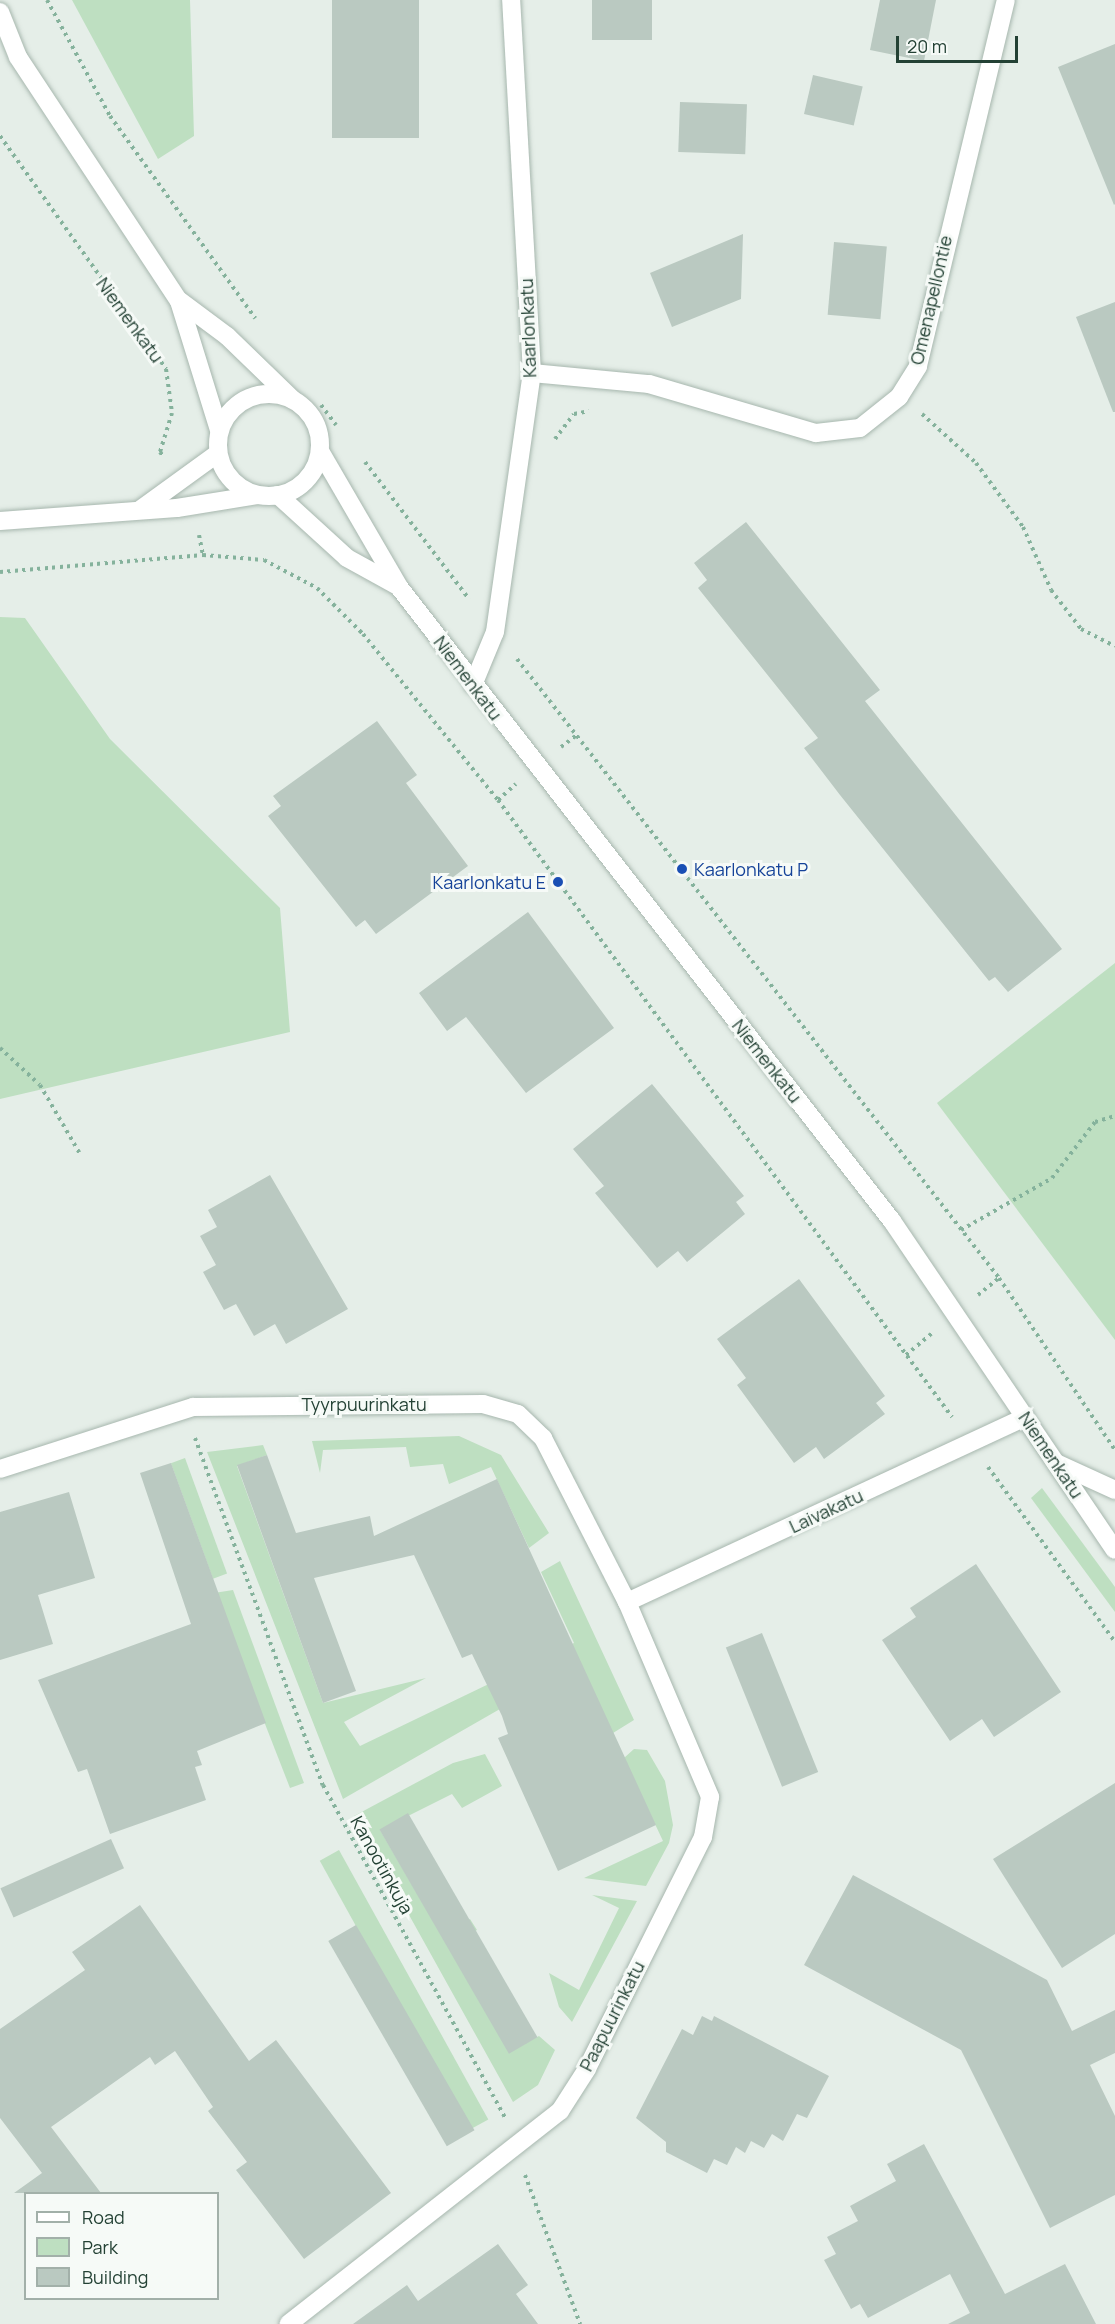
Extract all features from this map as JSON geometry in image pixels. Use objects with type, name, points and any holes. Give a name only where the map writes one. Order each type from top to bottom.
[{"type":"street","name":"Kaarlonkatu","points":[[472,685],[495,632],[532,373],[511,0]]},
{"type":"street","name":"Omenapellontie","points":[[532,373],[649,384],[816,433],[860,428],[899,397],[918,366],[1006,0]]},
{"type":"street","points":[[0,12],[18,57],[179,301],[219,430],[218,453],[225,472],[257,495]]},
{"type":"street","points":[[0,520],[194,506],[257,495],[278,495],[306,480],[320,451],[309,413],[226,336],[179,301]]},
{"type":"street","points":[[219,430],[236,405],[249,397],[280,394],[294,400]]},
{"type":"street","name":"Niemenkatu","points":[[320,451],[399,587],[472,685],[892,1221],[1115,1550]]},
{"type":"street","points":[[140,510],[183,482],[218,453]]},
{"type":"street","name":"Niemenkatu","points":[[278,495],[347,558],[399,587]]},
{"type":"street","name":"Tyyrpuurinkatu","points":[[0,1469],[193,1407],[483,1404],[518,1414],[543,1438],[627,1602]]},
{"type":"street","name":"Laivakatu","points":[[627,1602],[971,1445],[1025,1417]]},
{"type":"street","points":[[1056,1463],[1115,1490]]},
{"type":"street","name":"Paapuurinkatu","points":[[288,2324],[515,2150],[560,2111],[587,2069],[703,1837],[710,1797],[627,1602]]},
{"type":"path","points":[[47,0],[110,116],[263,328]]},
{"type":"path","name":"Niemenkatu","points":[[0,136],[166,369],[172,412],[160,452],[183,482]]},
{"type":"path","points":[[899,397],[920,412],[976,463],[1023,527],[1051,590],[1082,629],[1115,646]]},
{"type":"path","points":[[319,402],[339,429]]},
{"type":"path","points":[[913,420],[928,404]]},
{"type":"path","points":[[550,445],[574,414],[593,410]]},
{"type":"path","points":[[360,457],[961,1230],[1115,1450]]},
{"type":"path","points":[[194,506],[203,555]]},
{"type":"path","points":[[0,572],[203,555],[264,560],[308,580],[363,634],[498,800],[1115,1642]]},
{"type":"path","points":[[520,652],[520,663]]},
{"type":"path","points":[[0,1048],[40,1085],[79,1152]]},
{"type":"path","points":[[961,1230],[1052,1178],[1095,1122],[1115,1116]]},
{"type":"path","name":"Kanootinkuja","points":[[193,1407],[196,1444],[323,1785],[507,2121],[515,2150],[580,2324]]},
{"type":"green space","points":[[72,0],[190,0],[194,136],[158,159]]},
{"type":"green space","points":[[0,617],[25,618],[110,739],[280,908],[290,1032],[0,1099]]},
{"type":"green space","points":[[1115,963],[1115,1340],[937,1103]]},
{"type":"green space","points":[[459,1436],[501,1455],[549,1533],[529,1548],[491,1467],[449,1484],[443,1464],[410,1467],[406,1447],[323,1450],[320,1473],[312,1441]]},
{"type":"green space","points":[[263,1445],[267,1455],[237,1466],[323,1703],[426,1678],[344,1722],[360,1746],[574,1643],[541,1572],[560,1561],[634,1720],[613,1733],[559,1675],[343,1799],[207,1452]]},
{"type":"green space","points":[[185,1458],[227,1574],[213,1579],[171,1463]]},
{"type":"green space","points":[[1042,1488],[1115,1587],[1115,1612],[1031,1498]]},
{"type":"green space","points":[[233,1590],[304,1783],[290,1788],[214,1593]]},
{"type":"green space","points":[[634,1749],[647,1750],[665,1781],[673,1825],[669,1843],[646,1886],[584,1878],[663,1841],[624,1758]]},
{"type":"green space","points":[[485,1754],[502,1786],[462,1808],[452,1794],[380,1830],[442,1936],[470,1919],[477,1930],[449,1947],[510,2052],[539,2036],[555,2050],[538,2085],[513,2102],[354,1816],[453,1763]]},
{"type":"green space","points":[[339,1850],[488,2119],[469,2130],[320,1861]]},
{"type":"green space","points":[[592,1895],[637,1901],[572,2022],[559,2007],[549,1973],[579,1990],[619,1908]]},
{"type":"building","points":[[332,0],[419,0],[419,138],[332,138]]},
{"type":"building","points":[[592,0],[652,0],[652,40],[592,40]]},
{"type":"building","points":[[880,0],[936,0],[924,61],[870,50]]},
{"type":"building","points":[[1115,44],[1115,204],[1114,205],[1058,67]]},
{"type":"building","points":[[813,75],[863,86],[854,125],[804,114]]},
{"type":"building","points":[[680,102],[747,104],[745,154],[678,152]]},
{"type":"building","points":[[743,234],[741,299],[672,327],[650,273]]},
{"type":"building","points":[[834,242],[887,247],[880,319],[828,315]]},
{"type":"building","points":[[1115,302],[1115,412],[1113,412],[1076,317]]},
{"type":"building","points":[[746,522],[880,690],[865,701],[1062,949],[1008,992],[995,977],[989,981],[840,795],[804,748],[818,738],[698,588],[707,580],[694,563]]},
{"type":"building","points":[[377,721],[417,775],[406,783],[468,866],[376,934],[365,920],[356,927],[268,816],[281,806],[273,796]]},
{"type":"building","points":[[528,912],[614,1028],[526,1093],[466,1017],[447,1031],[419,993]]},
{"type":"building","points":[[652,1084],[744,1196],[736,1202],[745,1214],[687,1262],[678,1251],[657,1268],[595,1193],[604,1186],[573,1149]]},
{"type":"building","points":[[270,1175],[348,1309],[286,1344],[275,1324],[254,1336],[236,1304],[224,1310],[203,1272],[216,1265],[200,1236],[217,1227],[208,1210]]},
{"type":"building","points":[[799,1279],[885,1396],[876,1403],[885,1414],[824,1459],[816,1447],[794,1463],[737,1385],[746,1378],[717,1339]]},
{"type":"building","points":[[267,1455],[296,1533],[370,1516],[374,1536],[497,1479],[656,1825],[558,1871],[498,1738],[508,1734],[502,1716],[472,1654],[462,1658],[414,1555],[314,1578],[356,1691],[323,1703],[237,1465]]},
{"type":"building","points":[[171,1463],[266,1723],[197,1751],[202,1765],[195,1767],[206,1800],[110,1834],[87,1769],[78,1772],[38,1680],[191,1624],[140,1473]]},
{"type":"building","points":[[69,1492],[95,1578],[38,1595],[53,1644],[0,1660],[0,1512]]},
{"type":"building","points":[[976,1564],[1061,1692],[994,1737],[982,1719],[950,1741],[882,1640],[916,1617],[910,1608]]},
{"type":"building","points":[[762,1633],[818,1772],[782,1787],[726,1648]]},
{"type":"building","points":[[1115,1783],[1115,1934],[1062,1968],[993,1859]]},
{"type":"building","points":[[408,1813],[538,2037],[509,2054],[379,1830]]},
{"type":"building","points":[[111,1839],[124,1868],[13,1917],[0,1888]]},
{"type":"building","points":[[853,1875],[1047,1980],[1072,2031],[1115,2010],[1115,2053],[1090,2065],[1115,2116],[1115,2195],[1050,2228],[961,2050],[804,1965]]},
{"type":"building","points":[[140,1905],[249,2061],[276,2040],[391,2193],[304,2259],[236,2170],[247,2162],[208,2111],[213,2107],[175,2051],[155,2065],[150,2057],[51,2127],[100,2192],[14,2193],[42,2173],[0,2118],[0,2029],[85,1970],[72,1952]]},
{"type":"building","points":[[356,1925],[474,2130],[447,2146],[328,1941]]},
{"type":"building","points":[[702,2016],[712,2021],[714,2016],[829,2076],[807,2118],[797,2114],[783,2141],[772,2134],[764,2148],[751,2141],[745,2153],[736,2147],[727,2165],[714,2159],[707,2173],[666,2152],[666,2142],[636,2118],[682,2029],[693,2035]]},
{"type":"building","points":[[924,2144],[1005,2294],[1065,2264],[1096,2324],[948,2324],[970,2313],[950,2274],[868,2318],[860,2304],[851,2309],[824,2260],[836,2254],[827,2237],[858,2221],[850,2206],[896,2181],[887,2164]]},
{"type":"building","points":[[498,2244],[528,2285],[516,2294],[538,2324],[353,2324],[407,2285],[418,2301]]},
{"type":"place","name":"Kaarlonkatu P","points":[[682,869]]},
{"type":"place","name":"Kaarlonkatu E","points":[[558,882]]}]
